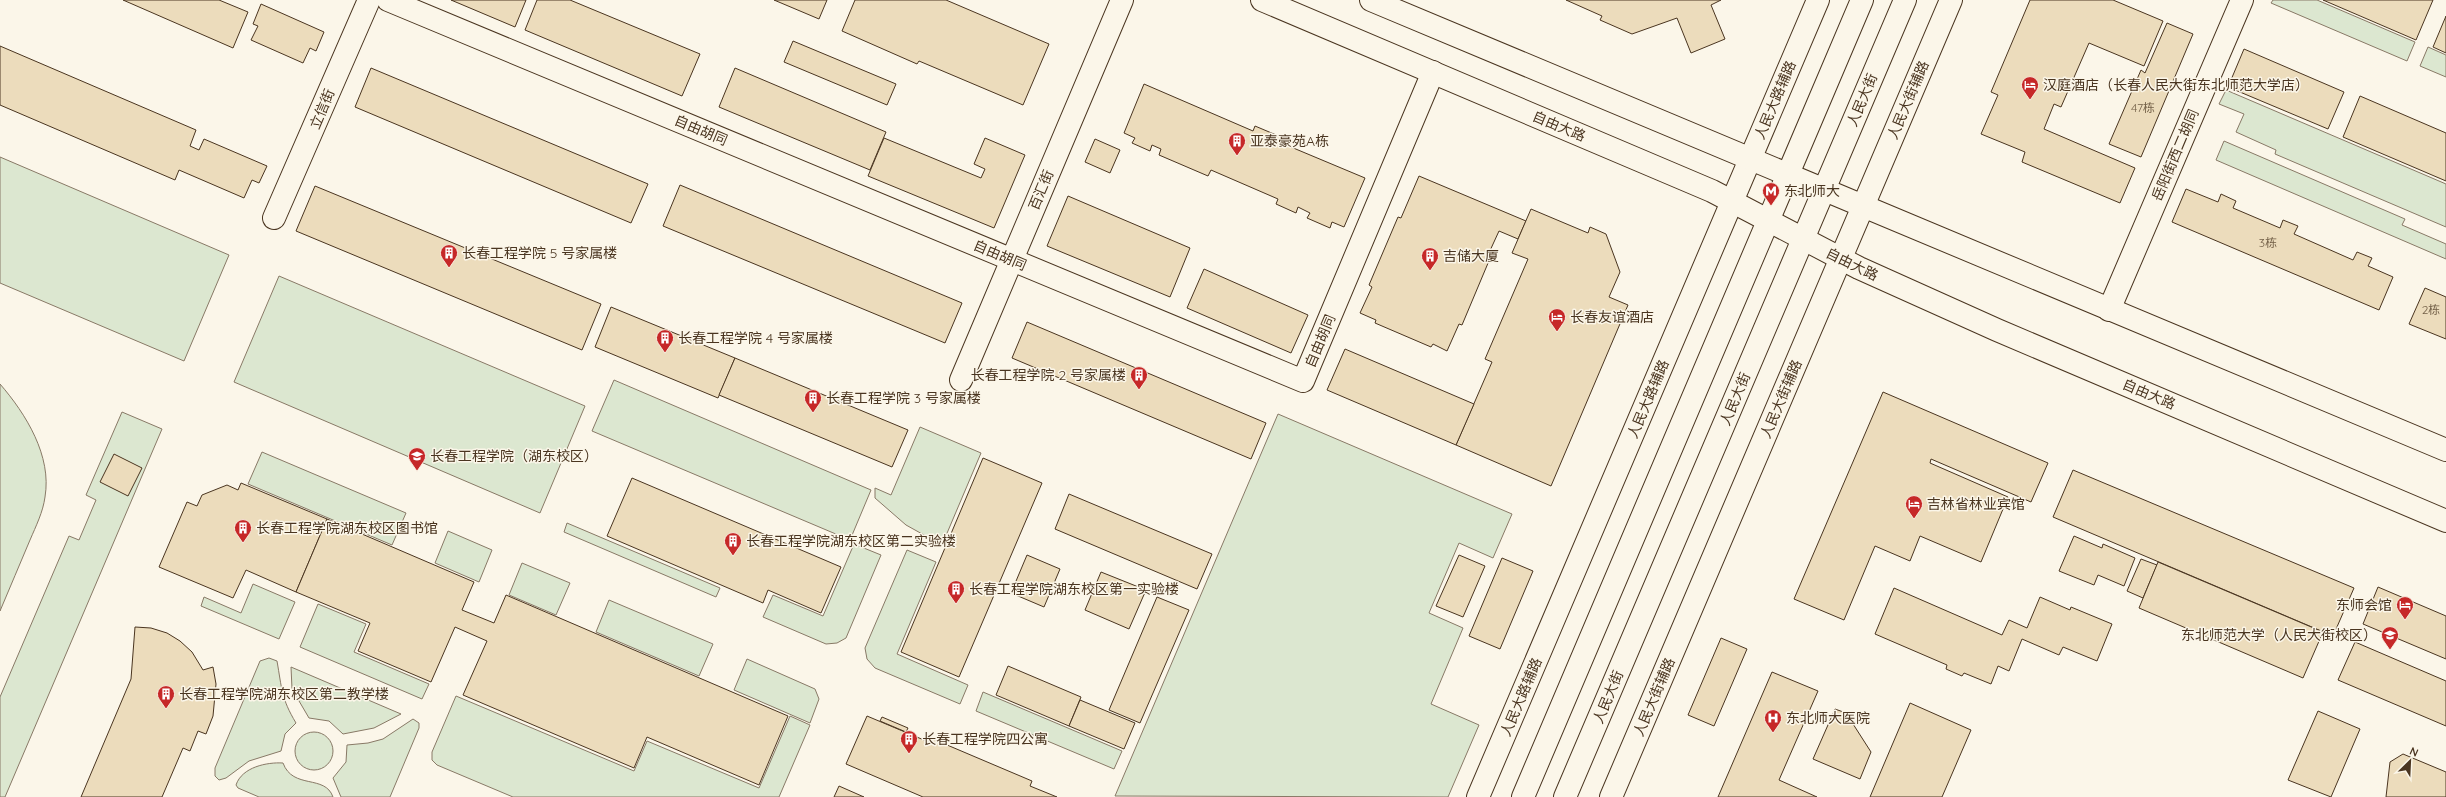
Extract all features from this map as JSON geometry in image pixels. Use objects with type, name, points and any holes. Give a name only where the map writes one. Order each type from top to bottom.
[{"type":"main road","name":"立信街","points":[[274,218],[369,0]]},
{"type":"main road","name":"自由胡同","points":[[388,0],[1303,381],[1433,72]]},
{"type":"main road","name":"百汇街","points":[[961,380],[1122,0]]},
{"type":"main road","name":"自由大路","points":[[1262,0],[1732,201],[1841,258],[1997,330],[2446,521]]},
{"type":"main road","points":[[1371,0],[1402,6],[1749,160],[2446,450]]},
{"type":"main road","name":"人民大路辅路","points":[[1478,797],[1818,0]]},
{"type":"main road","points":[[1523,797],[1862,0]]},
{"type":"main road","name":"人民大街","points":[[1565,797],[1905,0]]},
{"type":"main road","name":"人民大街辅路","points":[[1612,797],[1951,0]]},
{"type":"main road","name":"岳阳街西二胡同","points":[[2109,310],[2242,0]]},
{"type":"green space","points":[[2273,0],[2317,0],[2415,42],[2407,61],[2271,3]]},
{"type":"green space","points":[[2428,47],[2446,55],[2446,77],[2420,66]]},
{"type":"green space","points":[[2226,90],[2446,184],[2446,227],[2275,154],[2276,150],[2236,132],[2244,114],[2219,104]]},
{"type":"green space","points":[[2224,141],[2405,219],[2402,225],[2446,244],[2446,259],[2216,160]]},
{"type":"green space","points":[[0,157],[229,255],[184,361],[0,283]]},
{"type":"green space","points":[[279,276],[585,406],[540,513],[234,382]]},
{"type":"green space","points":[[614,380],[871,490],[850,540],[592,431]]},
{"type":"green space","points":[[0,384],[28,422],[35,436],[45,466],[46,482],[45,497],[41,514],[0,611]]},
{"type":"green space","points":[[122,412],[162,429],[5,797],[0,797],[0,697],[69,536],[79,540],[96,500],[86,495]]},
{"type":"green space","points":[[1278,414],[1512,514],[1493,558],[1459,543],[1429,613],[1463,628],[1431,704],[1479,725],[1448,797],[1115,796]]},
{"type":"green space","points":[[920,427],[981,453],[942,545],[906,525],[875,498],[875,488],[891,495]]},
{"type":"green space","points":[[262,452],[406,513],[392,545],[248,484]]},
{"type":"green space","points":[[567,523],[720,588],[716,597],[564,532]]},
{"type":"green space","points":[[448,531],[492,550],[479,582],[435,563]]},
{"type":"green space","points":[[854,544],[881,555],[846,638],[837,643],[826,644],[763,617],[773,595],[823,616]]},
{"type":"green space","points":[[907,550],[936,562],[897,654],[968,685],[960,704],[875,668],[867,659],[865,648]]},
{"type":"green space","points":[[522,563],[570,583],[556,615],[509,595]]},
{"type":"green space","points":[[253,584],[295,602],[279,639],[201,606],[204,597],[241,613]]},
{"type":"green space","points":[[609,600],[713,644],[699,676],[596,632]]},
{"type":"green space","points":[[318,604],[366,624],[354,652],[429,684],[422,699],[300,647]]},
{"type":"green space","points":[[269,658],[277,661],[281,686],[287,707],[296,723],[285,734],[281,751],[249,761],[226,778],[219,780],[215,776],[215,768],[260,661]]},
{"type":"green space","points":[[747,659],[815,689],[819,699],[810,723],[734,690]]},
{"type":"green space","points":[[291,667],[401,714],[374,728],[343,734],[329,721],[309,718],[292,689]]},
{"type":"green space","points":[[983,692],[1122,751],[1114,769],[976,711]]},
{"type":"green space","points":[[456,696],[634,771],[647,741],[759,788],[790,716],[810,725],[779,797],[513,797],[437,765],[432,760],[432,752]]},
{"type":"green space","points":[[413,719],[419,723],[419,728],[390,797],[341,797],[333,778],[346,762],[347,745],[368,743],[383,739]]},
{"type":"green space","points":[[314,732],[324,735],[330,741],[333,751],[330,761],[324,767],[314,770],[304,767],[298,761],[295,751],[298,741],[304,735]]},
{"type":"green space","points":[[270,763],[283,763],[288,771],[294,776],[301,780],[323,786],[329,790],[333,797],[259,797],[238,788],[236,785],[239,779],[249,770]]},
{"type":"building","points":[[123,0],[219,0],[248,12],[233,48]]},
{"type":"building","points":[[451,0],[526,0],[515,27]]},
{"type":"building","points":[[537,0],[570,0],[700,54],[682,96],[525,30]]},
{"type":"building","points":[[774,0],[827,0],[819,19]]},
{"type":"building","points":[[855,0],[946,0],[1049,44],[1023,105],[919,61],[917,64],[842,31]]},
{"type":"building","points":[[1566,0],[1721,0],[1711,5],[1725,39],[1691,53],[1677,18],[1632,34],[1600,20],[1602,16]]},
{"type":"building","name":"汉庭酒店（长春人民大街东北师范大学店）","points":[[2030,0],[2113,0],[2163,21],[2144,66],[2089,43],[2061,107],[2054,104],[2044,129],[2135,168],[2120,203],[2022,162],[2025,152],[1981,134],[1998,95],[1991,92]]},
{"type":"building","points":[[2323,0],[2433,0],[2416,40]]},
{"type":"building","points":[[261,4],[324,32],[316,51],[310,48],[303,63],[251,40],[258,26],[253,24]]},
{"type":"building","points":[[2446,16],[2446,53],[2433,47]]},
{"type":"building","points":[[2167,23],[2193,34],[2141,157],[2109,144],[2141,70],[2145,73]]},
{"type":"building","points":[[793,41],[896,84],[887,105],[784,62]]},
{"type":"building","points":[[0,46],[196,130],[190,146],[199,150],[204,139],[267,166],[259,183],[252,180],[244,198],[179,170],[175,180],[0,105]]},
{"type":"building","points":[[2244,49],[2344,92],[2328,129],[2228,87]]},
{"type":"building","points":[[371,68],[648,184],[631,223],[355,107]]},
{"type":"building","points":[[735,68],[886,132],[870,170],[719,107]]},
{"type":"building","name":"亚泰豪苑A栋","points":[[1144,84],[1253,131],[1255,126],[1281,137],[1279,142],[1365,178],[1344,227],[1332,222],[1330,228],[1307,218],[1310,213],[1298,207],[1296,213],[1276,204],[1278,199],[1211,170],[1208,176],[1159,155],[1161,149],[1152,145],[1150,151],[1132,143],[1135,138],[1124,133]]},
{"type":"building","points":[[2360,96],[2446,133],[2446,181],[2343,137]]},
{"type":"building","points":[[884,138],[981,178],[985,169],[974,164],[985,138],[1025,155],[994,228],[868,176]]},
{"type":"building","points":[[1095,139],[1120,150],[1110,173],[1085,162]]},
{"type":"building","name":"吉储大厦","points":[[1419,176],[1526,221],[1518,239],[1499,231],[1488,255],[1491,256],[1462,325],[1459,324],[1447,351],[1433,344],[1431,347],[1375,323],[1376,320],[1360,313],[1372,287],[1369,285],[1398,217],[1401,218]]},
{"type":"building","points":[[680,185],[962,303],[945,343],[663,226]]},
{"type":"building","name":"长春工程学院 5 号家属楼","points":[[315,186],[601,304],[582,350],[296,231]]},
{"type":"building","points":[[2186,189],[2218,202],[2221,194],[2236,201],[2233,208],[2280,228],[2283,220],[2298,226],[2294,234],[2353,260],[2357,252],[2372,258],[2368,266],[2393,277],[2379,310],[2172,222]]},
{"type":"building","points":[[1068,196],[1190,248],[1170,297],[1047,246]]},
{"type":"building","name":"长春友谊酒店","points":[[1531,209],[1588,233],[1590,227],[1606,234],[1620,272],[1609,297],[1628,305],[1551,486],[1456,445],[1492,362],[1485,359],[1528,259],[1512,253]]},
{"type":"building","points":[[1204,269],[1308,315],[1291,353],[1187,308]]},
{"type":"building","points":[[2425,288],[2446,297],[2446,339],[2409,324]]},
{"type":"building","name":"长春工程学院 4 号家属楼","points":[[611,307],[735,358],[718,398],[595,347]]},
{"type":"building","name":"长春工程学院 2 号家属楼","points":[[1027,322],[1266,423],[1251,459],[1012,358]]},
{"type":"building","points":[[1345,349],[1474,404],[1456,445],[1327,390]]},
{"type":"building","name":"长春工程学院 3 号家属楼","points":[[735,358],[908,430],[892,467],[719,395]]},
{"type":"building","name":"吉林省林业宾馆","points":[[1883,392],[2048,463],[2031,502],[1931,459],[1930,463],[2008,497],[1981,562],[1920,536],[1910,561],[1875,546],[1844,620],[1794,599]]},
{"type":"building","points":[[114,454],[142,468],[128,496],[100,482]]},
{"type":"building","name":"长春工程学院湖东校区第一实验楼","points":[[983,458],[1042,483],[959,677],[901,652]]},
{"type":"building","points":[[2073,470],[2354,588],[2333,636],[2053,517]]},
{"type":"building","name":"长春工程学院湖东校区第二实验楼","points":[[632,478],[841,567],[821,613],[768,590],[763,603],[607,536]]},
{"type":"building","name":"长春工程学院湖东校区图书馆","points":[[241,483],[327,519],[296,592],[246,570],[233,598],[159,567],[187,502],[197,506],[202,495],[227,485],[238,490]]},
{"type":"building","points":[[1069,494],[1212,554],[1197,589],[1055,529]]},
{"type":"building","points":[[327,519],[474,582],[462,610],[494,623],[506,595],[788,716],[759,785],[647,737],[634,768],[463,695],[487,641],[455,627],[431,682],[358,651],[370,623],[296,592]]},
{"type":"building","points":[[2074,536],[2102,548],[2103,544],[2135,558],[2124,586],[2098,575],[2094,585],[2059,571]]},
{"type":"building","points":[[1027,555],[1060,569],[1044,607],[1011,593]]},
{"type":"building","points":[[1459,555],[1485,566],[1463,617],[1436,606]]},
{"type":"building","points":[[1502,558],[1533,571],[1500,649],[1469,636]]},
{"type":"building","points":[[2141,559],[2157,565],[2143,598],[2127,591]]},
{"type":"building","points":[[2158,562],[2323,632],[2303,678],[2139,608]]},
{"type":"building","points":[[1101,572],[1146,590],[1129,629],[1085,610]]},
{"type":"building","name":"东师会馆","points":[[2378,587],[2446,616],[2446,659],[2363,624]]},
{"type":"building","points":[[1894,588],[2002,635],[2009,620],[2027,628],[2040,597],[2070,610],[2071,607],[2112,624],[2097,661],[2063,647],[2059,655],[2022,639],[2009,671],[1998,666],[1991,684],[1964,673],[1962,676],[1946,669],[1947,665],[1875,634]]},
{"type":"building","points":[[1157,597],[1189,610],[1140,723],[1109,710]]},
{"type":"building","name":"长春工程学院湖东校区第二教学楼","points":[[135,627],[151,628],[167,633],[180,641],[192,652],[203,670],[213,667],[216,684],[213,716],[206,734],[198,731],[190,751],[183,748],[162,797],[81,797],[131,679]]},
{"type":"building","points":[[1721,638],[1747,649],[1714,726],[1688,715]]},
{"type":"building","points":[[2355,642],[2446,681],[2446,726],[2338,680]]},
{"type":"building","points":[[1008,666],[1081,697],[1069,726],[996,695]]},
{"type":"building","name":"东北师大医院","points":[[1772,672],[1818,691],[1779,780],[1817,797],[1718,797]]},
{"type":"building","points":[[1080,700],[1135,723],[1124,749],[1069,726]]},
{"type":"building","name":"东北师大医院","points":[[1910,703],[1971,730],[1942,797],[1870,797]]},
{"type":"building","points":[[1835,709],[1846,713],[1871,752],[1860,779],[1813,759]]},
{"type":"building","points":[[2318,711],[2360,729],[2331,797],[2288,780]]},
{"type":"building","name":"长春工程学院四公寓","points":[[867,716],[931,743],[933,739],[1032,781],[1030,786],[1057,797],[923,797],[846,764]]},
{"type":"building","name":"长春工程学院四公寓","points":[[882,717],[908,728],[906,732],[880,721]]},
{"type":"building","points":[[2403,754],[2446,772],[2446,797],[2386,797],[2390,762]]},
{"type":"building","points":[[839,786],[864,797],[834,797]]},
{"type":"place","name":"汉庭酒店（长春人民大街东北师范大学店）","points":[[2030,100]]},
{"type":"place","name":"亚泰豪苑A栋","points":[[1237,156]]},
{"type":"place","name":"东北师大","points":[[1771,206]]},
{"type":"place","name":"长春工程学院 5 号家属楼","points":[[449,268]]},
{"type":"place","name":"吉储大厦","points":[[1430,271]]},
{"type":"place","name":"长春友谊酒店","points":[[1557,332]]},
{"type":"place","name":"长春工程学院 4 号家属楼","points":[[665,353]]},
{"type":"place","name":"长春工程学院 2 号家属楼","points":[[1139,390]]},
{"type":"place","name":"长春工程学院 3 号家属楼","points":[[813,413]]},
{"type":"place","name":"长春工程学院（湖东校区）","points":[[417,471]]},
{"type":"place","name":"吉林省林业宾馆","points":[[1914,519]]},
{"type":"place","name":"长春工程学院湖东校区图书馆","points":[[243,543]]},
{"type":"place","name":"长春工程学院湖东校区第二实验楼","points":[[733,556]]},
{"type":"place","name":"长春工程学院湖东校区第一实验楼","points":[[956,604]]},
{"type":"place","name":"东师会馆","points":[[2405,620]]},
{"type":"place","name":"东北师范大学（人民大街校区）","points":[[2390,650]]},
{"type":"place","name":"长春工程学院湖东校区第二教学楼","points":[[166,709]]},
{"type":"place","name":"东北师大医院","points":[[1773,733]]},
{"type":"place","name":"长春工程学院四公寓","points":[[909,754]]}]
